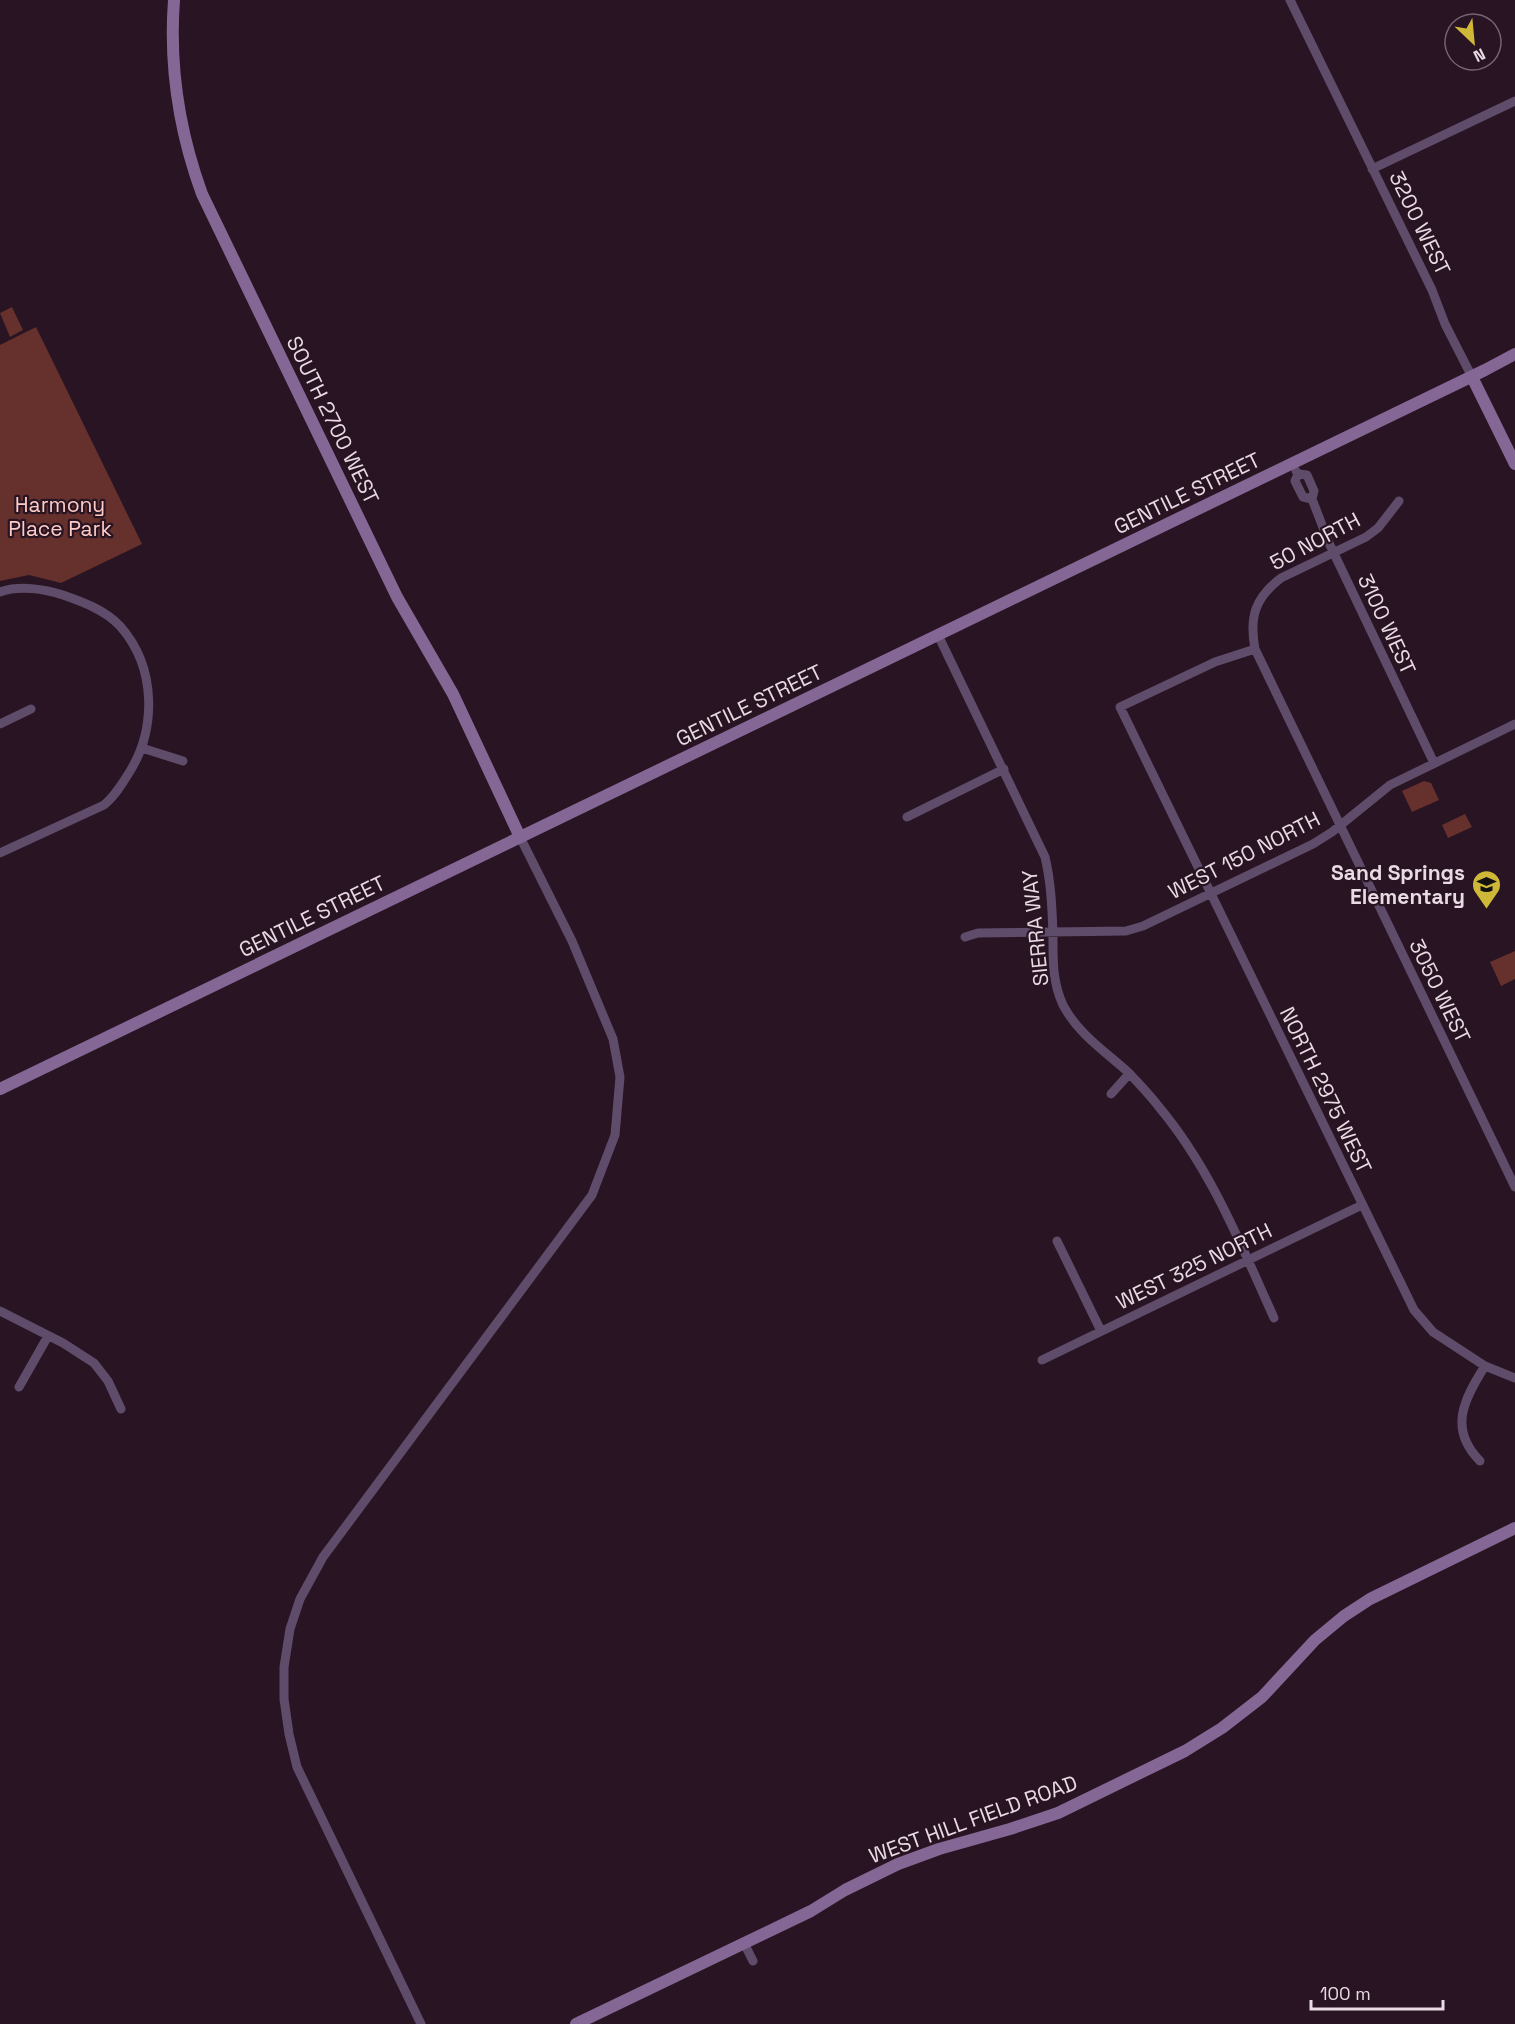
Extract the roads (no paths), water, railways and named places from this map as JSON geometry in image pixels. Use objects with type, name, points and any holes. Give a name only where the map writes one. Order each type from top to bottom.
[{"type":"main road","name":"SOUTH 2700 WEST","points":[[174,0],[172,45],[177,101],[191,164],[202,194],[396,597],[453,694],[520,837]]},
{"type":"main road","name":"GENTILE STREET","points":[[0,1089],[938,634],[1295,469],[1515,354]]},
{"type":"main road","name":"3200 WEST","points":[[1472,376],[1515,464]]},
{"type":"main road","name":"WEST HILL FIELD ROAD","points":[[576,2024],[811,1911],[845,1890],[898,1864],[939,1849],[1058,1813],[1185,1751],[1222,1728],[1262,1697],[1315,1640],[1344,1616],[1370,1599],[1515,1528]]},
{"type":"street","name":"3200 WEST","points":[[1290,0],[1472,376]]},
{"type":"street","points":[[1372,169],[1515,101]]},
{"type":"street","name":"3100 WEST","points":[[1295,469],[1307,475],[1314,491],[1312,499],[1334,553],[1434,763]]},
{"type":"street","name":"50 NORTH","points":[[1255,649],[1253,619],[1257,606],[1269,587],[1281,578],[1366,537],[1378,528],[1400,501]]},
{"type":"street","points":[[0,592],[18,589],[45,590],[100,610],[120,627],[135,648],[147,680],[150,705],[147,728],[133,768],[111,800],[0,853]]},
{"type":"street","name":"SIERRA WAY","points":[[938,634],[1045,857],[1052,889],[1053,967],[1057,990],[1064,1006],[1083,1033],[1130,1074],[1159,1106],[1199,1163],[1220,1201],[1274,1318]]},
{"type":"street","name":"NORTH 2975 WEST","points":[[1255,649],[1215,662],[1120,707],[1414,1310],[1433,1332],[1485,1366],[1515,1378]]},
{"type":"street","name":"3050 WEST","points":[[1255,649],[1515,1187]]},
{"type":"street","points":[[0,724],[31,709]]},
{"type":"street","name":"WEST 150 NORTH","points":[[965,937],[978,933],[1135,929],[1313,844],[1390,785],[1515,724]]},
{"type":"street","points":[[141,748],[183,760]]},
{"type":"street","points":[[908,817],[1004,769]]},
{"type":"street","points":[[421,2024],[297,1767],[284,1699],[284,1667],[290,1629],[300,1599],[323,1557],[592,1194],[615,1135],[620,1077],[613,1039],[572,941],[520,837]]},
{"type":"street","points":[[1111,1095],[1130,1074]]},
{"type":"street","name":"WEST 325 NORTH","points":[[1042,1360],[1362,1205]]},
{"type":"street","points":[[1057,1241],[1101,1331]]},
{"type":"street","points":[[0,1311],[94,1363],[108,1381],[121,1409]]},
{"type":"street","points":[[19,1387],[48,1336]]},
{"type":"street","points":[[1480,1461],[1469,1450],[1463,1436],[1461,1419],[1467,1398],[1485,1366]]},
{"type":"street","points":[[744,1943],[753,1961]]},
{"type":"place","name":"Sand Springs Elementary","points":[[1486,910]]},
{"type":"park label","name":"Harmony Place Park","points":[[60,516]]}]
